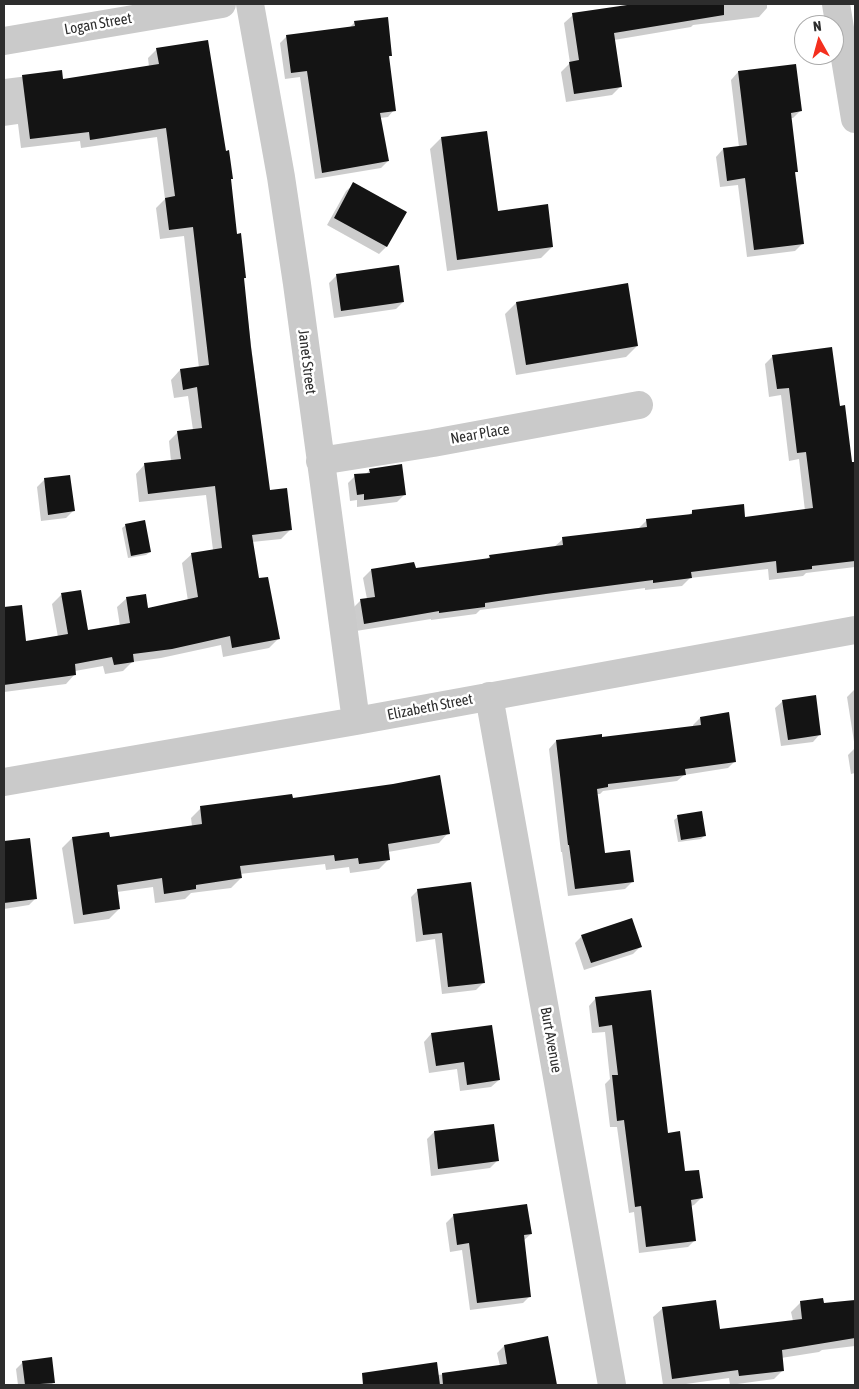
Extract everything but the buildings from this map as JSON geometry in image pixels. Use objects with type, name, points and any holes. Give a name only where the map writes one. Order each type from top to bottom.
[{"type":"street","name":"Logan Street","points":[[4,41],[222,4]]},
{"type":"street","name":"Janet Street","points":[[250,4],[282,187],[356,721]]},
{"type":"street","points":[[836,4],[855,119]]},
{"type":"street","name":"Near Place","points":[[320,461],[433,443],[639,405]]},
{"type":"street","name":"Elizabeth Street","points":[[4,782],[356,721],[855,630]]},
{"type":"street","name":"Burt Avenue","points":[[489,696],[612,1385]]}]
